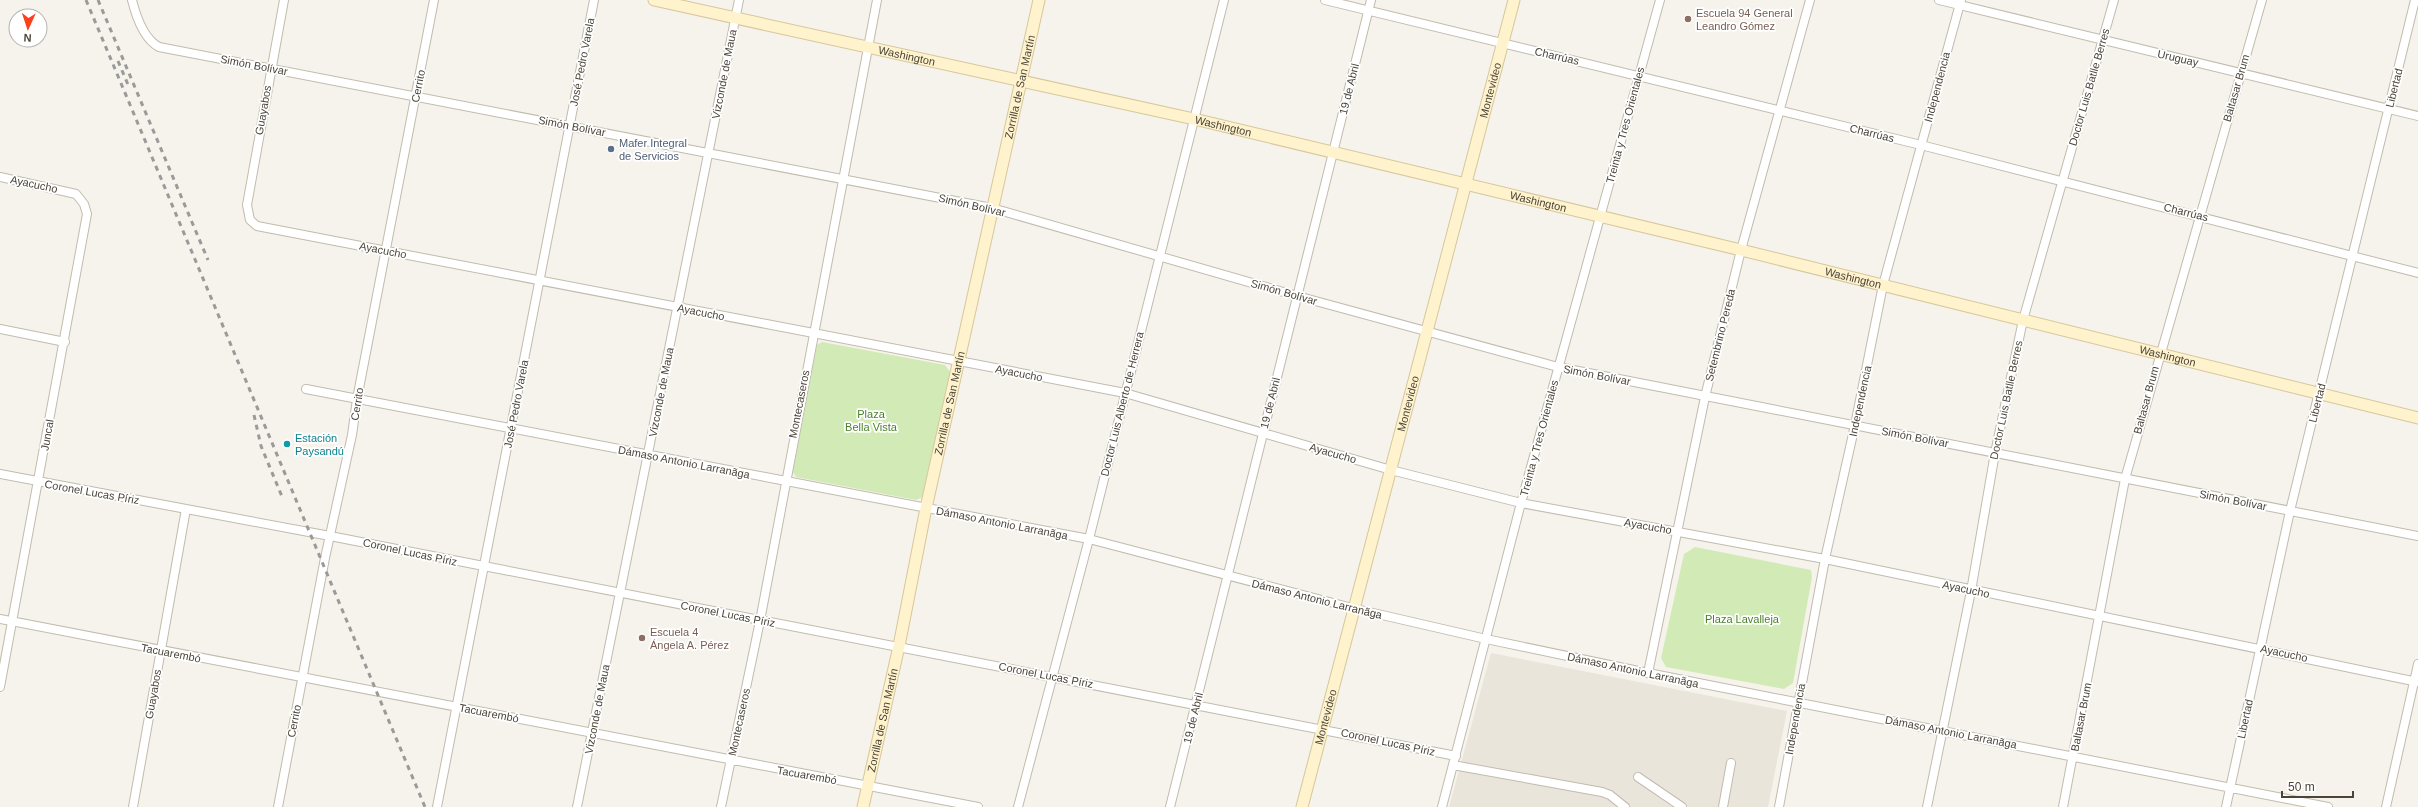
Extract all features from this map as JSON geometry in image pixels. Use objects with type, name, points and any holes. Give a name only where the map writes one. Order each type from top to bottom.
[{"type":"street","name":"Simón Bolívar","points":[[132,0],[145,33],[152,43],[159,47],[842,177],[992,208],[1297,296],[1558,367],[2418,536]]},
{"type":"street","name":"Guayabos","points":[[250,220],[246,205],[284,0]]},
{"type":"street","name":"Cerrito","points":[[278,807],[330,536],[352,435],[357,399],[434,0]]},
{"type":"street","name":"José Pedro Varela","points":[[437,807],[594,0]]},
{"type":"street","name":"Washington","points":[[654,0],[1194,119],[1740,250],[2418,418]]},
{"type":"street","name":"Vizconde de Maua","points":[[577,807],[739,0]]},
{"type":"street","name":"Montecaseros","points":[[721,807],[760,621],[812,333],[877,0]]},
{"type":"street","name":"Zorrilla de San Martín","points":[[863,807],[899,646],[926,508],[958,361],[1039,0]]},
{"type":"street","name":"Doctor Luis Alberto de Herrera","points":[[1018,807],[1089,539],[1224,0]]},
{"type":"street","name":"Charrúas","points":[[1325,0],[1639,75],[1921,145],[2418,272]]},
{"type":"street","name":"19 de Abril","points":[[1170,807],[1371,0]]},
{"type":"street","name":"Montevideo","points":[[1302,807],[1356,609],[1426,332],[1514,0]]},
{"type":"street","name":"Treinta y Tres Orientales","points":[[1442,807],[1521,503],[1660,0]]},
{"type":"street","name":"Setembrino Pereda","points":[[1648,673],[1705,397],[1740,250],[1810,0]]},
{"type":"street","name":"Uruguay","points":[[1939,0],[1960,3],[2102,40],[2418,116]]},
{"type":"street","name":"Doctor Luis Batlle Berres","points":[[1927,807],[1971,591],[1995,453],[2023,320],[2114,0]]},
{"type":"street","name":"Baltasar Brum","points":[[2063,807],[2074,756],[2125,479],[2198,216],[2262,0]]},
{"type":"street","name":"Libertad","points":[[2226,807],[2290,511],[2320,394],[2415,0]]},
{"type":"street","name":"Independencia","points":[[1779,807],[1825,559],[1855,426],[1883,285],[1960,3]]},
{"type":"street","name":"Ayacucho","points":[[0,177],[67,191]]},
{"type":"street","name":"Juncal","points":[[0,687],[65,342],[87,214],[84,204],[76,194],[67,191]]},
{"type":"street","name":"Ayacucho","points":[[250,220],[257,226],[539,282],[1125,393],[1391,470],[1521,503],[1825,559],[1971,591],[2260,648],[2416,681]]},
{"type":"street","points":[[0,329],[65,342]]},
{"type":"street","name":"Dámaso Antonio Larranãga","points":[[306,389],[511,430],[1089,539],[1356,609],[1486,639],[1648,673],[2328,807]]},
{"type":"street","name":"Coronel Lucas Píriz","points":[[0,474],[330,536],[760,621],[899,646],[1456,756]]},
{"type":"street","name":"Guayabos","points":[[133,807],[186,509]]},
{"type":"street","name":"Tacuarembó","points":[[0,619],[161,651],[456,706],[731,761],[978,807]]},
{"type":"street","points":[[2386,807],[2416,681],[2418,664]]},
{"type":"street","points":[[1723,807],[1731,763]]},
{"type":"street","points":[[1453,765],[1602,792],[1610,795],[1625,807]]},
{"type":"street","points":[[1638,777],[1682,807]]},
{"type":"shaded area","points":[[1491,653],[1787,711],[1768,807],[1449,807]]},
{"type":"green space","name":"Plaza Bella Vista","points":[[822,342],[945,365],[950,372],[923,497],[916,500],[796,477],[793,472],[817,345]]},
{"type":"green space","name":"Plaza Lavalleja","points":[[1695,547],[1811,570],[1812,577],[1793,683],[1784,689],[1666,667],[1661,658],[1684,554]]},
{"type":"railway","points":[[86,0],[425,807]]},
{"type":"railway","points":[[98,0],[208,260]]},
{"type":"railway","points":[[118,61],[129,87]]},
{"type":"railway","points":[[254,415],[261,446],[283,499]]},
{"type":"place","name":"Escuela 94 General Leandro Gómez","points":[[1688,19]]},
{"type":"place","name":"Mafer Integral de Servicios","points":[[611,149]]},
{"type":"place","name":"Estación Paysandú","points":[[287,444]]},
{"type":"place","name":"Escuela 4 Ángela A. Pérez","points":[[642,638]]}]
